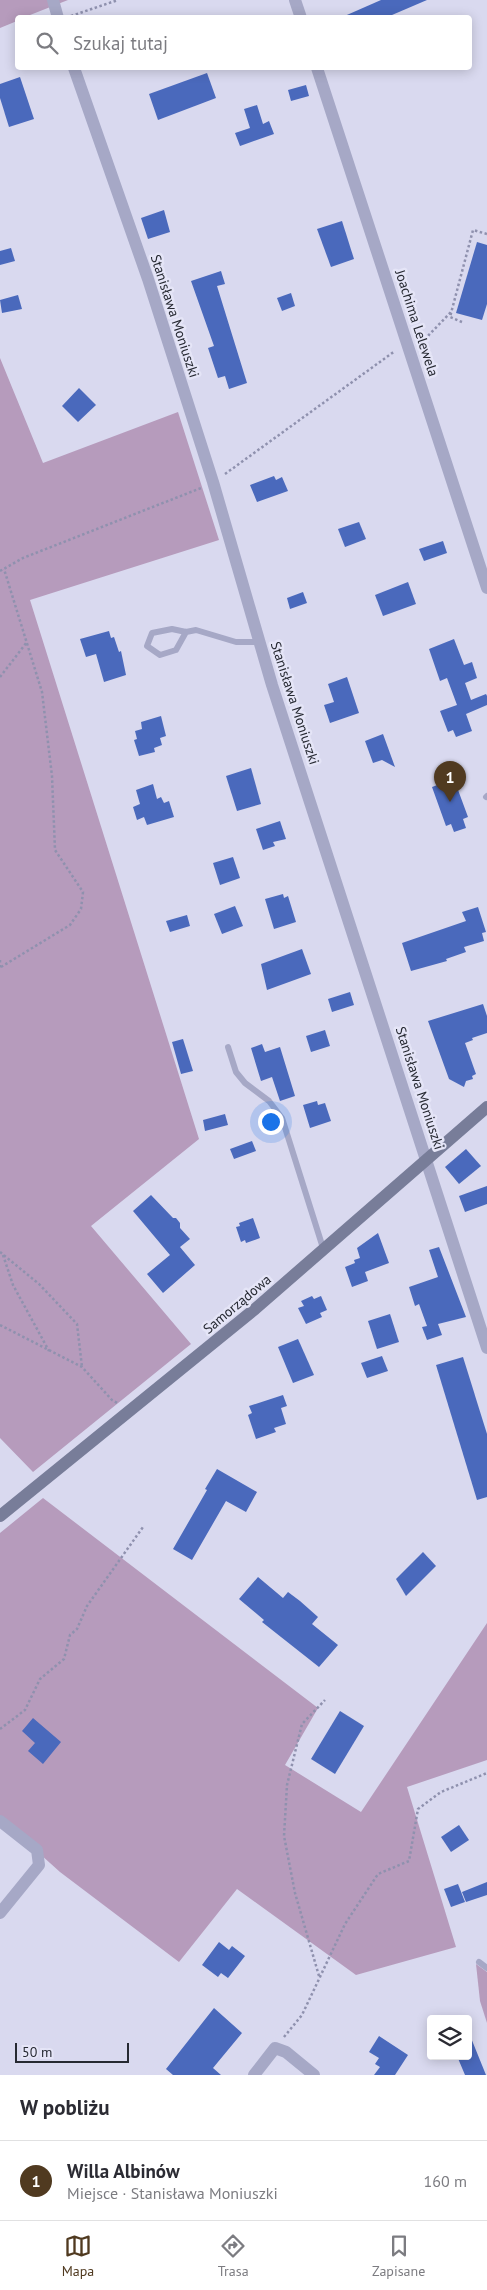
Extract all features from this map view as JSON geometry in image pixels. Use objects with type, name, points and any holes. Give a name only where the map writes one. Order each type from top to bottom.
[{"type":"street","points":[[53,0],[57,15]]},
{"type":"street","points":[[295,0],[300,15]]},
{"type":"street","name":"Stanisława Moniuszki","points":[[75,70],[148,280],[213,482],[259,642],[487,1348]]},
{"type":"street","name":"Joachima Lelewela","points":[[318,70],[487,588]]},
{"type":"street","name":"Samorządowa","points":[[0,1516],[255,1309],[487,1107]]},
{"type":"street","points":[[0,1821],[37,1850],[38,1865],[0,1913]]},
{"type":"street","points":[[254,2075],[275,2048],[286,2052],[314,2075]]},
{"type":"lane","points":[[186,632],[176,650],[160,654],[147,646],[152,633],[172,629],[186,632],[196,630],[236,642],[259,642]]},
{"type":"lane","points":[[228,1047],[236,1072],[245,1083],[269,1101],[282,1118],[323,1248]]},
{"type":"lane","points":[[479,1962],[487,1968]]},
{"type":"path","points":[[76,15],[118,0]]},
{"type":"path","points":[[462,322],[450,317],[473,230],[487,234]]},
{"type":"path","points":[[408,342],[424,340],[451,312]]},
{"type":"path","points":[[0,967],[70,925],[81,909],[83,892],[55,850],[52,776],[42,692],[4,568]]},
{"type":"path","points":[[0,677],[27,642]]},
{"type":"path","points":[[0,960],[0,967]]},
{"type":"path","points":[[1,1253],[38,1284],[76,1324],[82,1367]]},
{"type":"path","points":[[1,1253],[13,1285],[50,1352]]},
{"type":"path","points":[[0,1325],[82,1367],[112,1400],[130,1412]]},
{"type":"path","points":[[0,1729],[25,1710],[40,1679],[64,1659],[70,1635],[76,1629],[87,1606],[143,1527]]},
{"type":"path","points":[[320,1977],[295,1893],[284,1836],[287,1785],[302,1724],[324,1700]]},
{"type":"path","points":[[275,2048],[302,2015],[345,1924],[378,1874],[409,1861],[418,1809],[441,1792],[487,1773]]},
{"type":"shaded area","points":[[0,0],[68,0],[30,15],[15,15],[15,22],[0,28]]},
{"type":"shaded area","points":[[0,358],[43,463],[178,412],[219,540],[30,600],[199,1139],[91,1226],[191,1344],[33,1472],[0,1438]]},
{"type":"shaded area","points":[[43,1498],[318,1708],[285,1765],[361,1812],[487,1623],[487,1760],[407,1787],[456,1947],[356,1975],[237,1889],[179,1962],[60,1872],[0,1818],[0,1533]]},
{"type":"shaded area","points":[[476,1964],[487,1972],[487,2023],[480,2001]]},
{"type":"building","points":[[381,0],[427,0],[392,15],[347,15]]},
{"type":"building","points":[[207,73],[216,98],[158,120],[149,94]]},
{"type":"building","points":[[20,77],[34,119],[9,127],[0,98],[0,84]]},
{"type":"building","points":[[306,85],[309,96],[291,101],[288,90]]},
{"type":"building","points":[[257,105],[263,124],[269,121],[274,134],[240,146],[235,133],[250,128],[244,109]]},
{"type":"building","points":[[164,210],[170,232],[148,239],[141,218]]},
{"type":"building","points":[[342,221],[354,259],[331,267],[317,229]]},
{"type":"building","points":[[477,242],[487,245],[487,304],[482,320],[456,313]]},
{"type":"building","points":[[11,248],[15,261],[0,265],[0,251]]},
{"type":"building","points":[[221,271],[225,284],[217,286],[247,383],[229,389],[225,376],[218,378],[208,348],[214,346],[191,281]]},
{"type":"building","points":[[291,293],[295,306],[282,311],[277,298]]},
{"type":"building","points":[[18,295],[22,309],[2,313],[0,300]]},
{"type":"building","points":[[79,388],[96,405],[78,422],[62,406]]},
{"type":"building","points":[[274,476],[276,480],[282,477],[288,491],[257,502],[250,485]]},
{"type":"building","points":[[359,522],[366,539],[345,547],[338,529]]},
{"type":"building","points":[[443,541],[447,553],[424,561],[419,549]]},
{"type":"building","points":[[408,582],[416,604],[383,616],[375,595]]},
{"type":"building","points":[[303,592],[307,603],[290,609],[287,598]]},
{"type":"building","points":[[109,631],[111,638],[114,637],[119,652],[121,651],[126,675],[104,682],[96,654],[86,657],[80,639]]},
{"type":"building","points":[[454,639],[464,665],[472,662],[477,678],[465,683],[471,700],[486,694],[487,696],[487,705],[466,714],[472,731],[456,737],[453,730],[448,732],[440,711],[457,705],[447,678],[440,681],[429,649]]},
{"type":"building","points":[[347,677],[359,713],[330,723],[324,705],[334,702],[328,684]]},
{"type":"building","points":[[161,716],[166,736],[160,738],[162,745],[154,748],[155,752],[139,756],[134,740],[137,739],[135,731],[142,729],[141,722]]},
{"type":"building","points":[[383,734],[395,767],[382,760],[373,763],[365,741]]},
{"type":"building","points":[[251,768],[261,804],[237,811],[226,776]]},
{"type":"building","points":[[454,779],[468,817],[463,819],[466,828],[454,832],[451,824],[446,826],[432,787]]},
{"type":"building","points":[[153,784],[157,799],[161,797],[164,803],[169,801],[174,817],[147,825],[144,817],[137,820],[133,807],[140,804],[136,790]]},
{"type":"building","points":[[280,821],[286,839],[273,842],[275,846],[263,850],[256,829]]},
{"type":"building","points":[[233,857],[240,878],[220,885],[213,863]]},
{"type":"building","points":[[283,894],[284,898],[288,896],[296,922],[274,929],[265,899]]},
{"type":"building","points":[[235,906],[243,926],[222,934],[214,914]]},
{"type":"building","points":[[478,907],[486,932],[482,933],[484,941],[464,947],[466,952],[446,959],[447,961],[411,971],[402,943],[466,921],[462,912]]},
{"type":"building","points":[[187,915],[190,926],[170,932],[166,921]]},
{"type":"building","points":[[302,949],[311,974],[267,990],[261,964]]},
{"type":"building","points":[[350,992],[354,1005],[332,1012],[328,999]]},
{"type":"building","points":[[483,1004],[487,1016],[487,1033],[472,1038],[473,1040],[465,1043],[476,1074],[472,1076],[473,1079],[466,1081],[464,1087],[449,1079],[428,1021]]},
{"type":"building","points":[[325,1030],[330,1046],[311,1052],[306,1036]]},
{"type":"building","points":[[183,1039],[193,1071],[181,1074],[172,1042]]},
{"type":"building","points":[[262,1044],[265,1052],[280,1047],[295,1096],[280,1101],[272,1077],[261,1081],[251,1048]]},
{"type":"building","points":[[317,1101],[318,1105],[325,1103],[331,1121],[310,1128],[303,1105]]},
{"type":"building","points":[[225,1114],[228,1125],[205,1131],[203,1120]]},
{"type":"building","points":[[252,1141],[256,1151],[234,1159],[230,1149]]},
{"type":"building","points":[[466,1149],[481,1166],[459,1184],[445,1167]]},
{"type":"building","points":[[487,1186],[487,1204],[465,1212],[459,1196]]},
{"type":"building","points":[[151,1195],[180,1223],[180,1228],[190,1239],[180,1247],[195,1265],[163,1293],[147,1274],[170,1255],[133,1211]]},
{"type":"building","points":[[253,1218],[260,1238],[246,1243],[245,1240],[241,1242],[236,1227],[240,1226],[239,1223]]},
{"type":"building","points":[[378,1233],[389,1263],[365,1272],[368,1281],[352,1287],[345,1267],[355,1263],[354,1260],[360,1258],[357,1248]]},
{"type":"building","points":[[439,1247],[466,1317],[438,1324],[442,1335],[427,1340],[422,1327],[427,1326],[419,1304],[415,1306],[409,1287],[438,1277],[429,1250]]},
{"type":"building","points":[[312,1296],[314,1299],[321,1296],[327,1310],[320,1313],[322,1317],[306,1324],[298,1308],[304,1306],[301,1301]]},
{"type":"building","points":[[390,1314],[399,1342],[377,1349],[368,1321]]},
{"type":"building","points":[[298,1339],[314,1375],[293,1383],[278,1347]]},
{"type":"building","points":[[382,1356],[388,1371],[367,1378],[361,1363]]},
{"type":"building","points":[[463,1357],[487,1434],[487,1497],[477,1500],[436,1365]]},
{"type":"building","points":[[283,1395],[287,1406],[281,1408],[286,1424],[274,1428],[276,1432],[256,1439],[248,1415],[252,1413],[249,1406]]},
{"type":"building","points":[[217,1469],[257,1492],[246,1512],[226,1501],[192,1560],[173,1549]]},
{"type":"building","points":[[423,1552],[436,1566],[406,1596],[396,1579]]},
{"type":"building","points":[[258,1577],[283,1598],[288,1592],[300,1601],[318,1617],[312,1624],[338,1645],[319,1667],[262,1622],[264,1620],[239,1599]]},
{"type":"building","points":[[340,1711],[364,1726],[335,1774],[311,1759]]},
{"type":"building","points":[[33,1718],[61,1742],[43,1764],[28,1751],[35,1743],[22,1731]]},
{"type":"building","points":[[459,1825],[469,1840],[451,1852],[441,1837]]},
{"type":"building","points":[[487,1882],[487,1895],[466,1902],[462,1892]]},
{"type":"building","points":[[458,1884],[465,1902],[451,1907],[444,1889]]},
{"type":"building","points":[[219,1942],[229,1950],[232,1946],[245,1956],[228,1978],[221,1973],[218,1977],[202,1965]]},
{"type":"building","points":[[214,2008],[242,2033],[213,2068],[221,2075],[173,2075],[166,2069]]},
{"type":"building","points":[[379,2036],[408,2055],[395,2075],[374,2075],[380,2067],[375,2064],[379,2058],[369,2052]]},
{"type":"building","points":[[472,2040],[486,2075],[465,2075],[459,2060],[472,2060]]},
{"type":"place","name":"Willa Albinów","points":[[450,802]]}]
